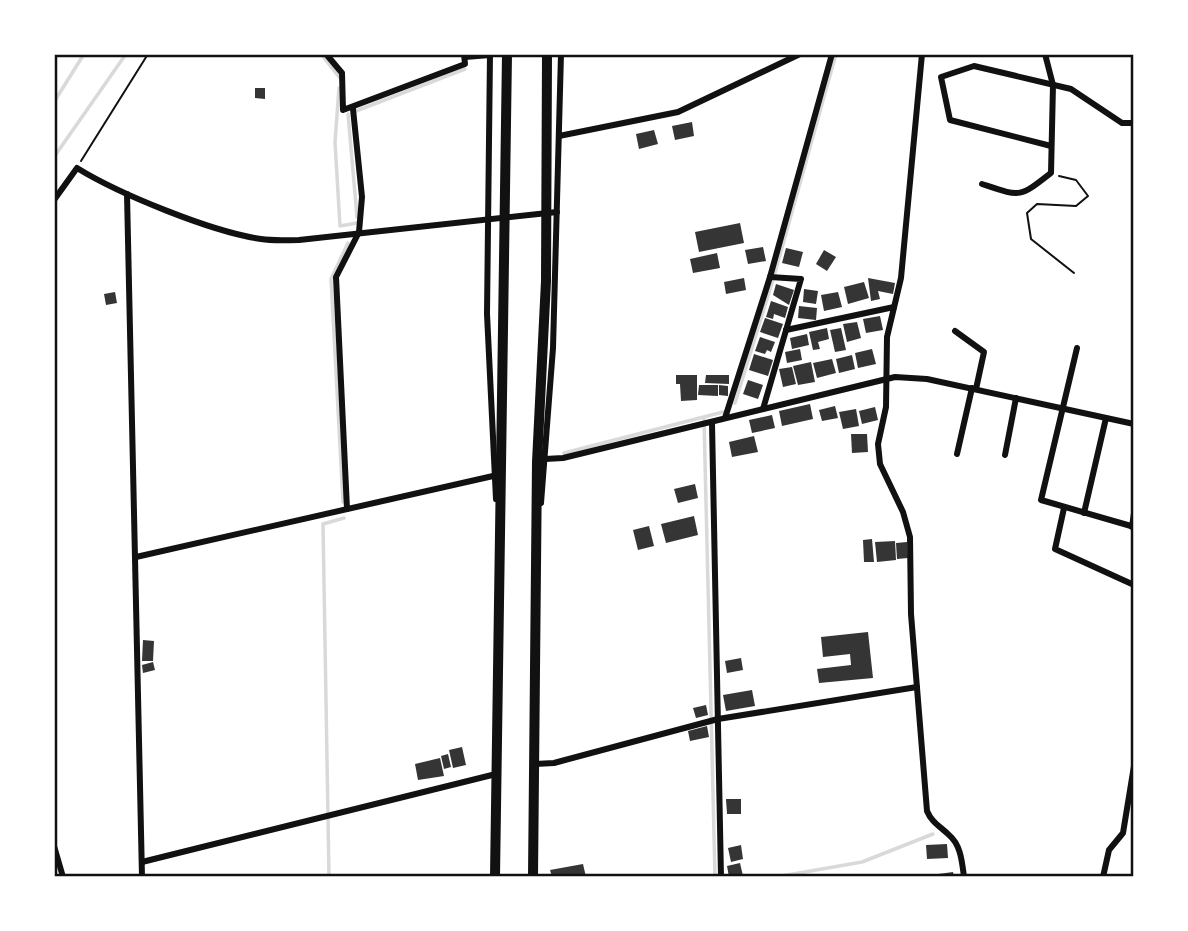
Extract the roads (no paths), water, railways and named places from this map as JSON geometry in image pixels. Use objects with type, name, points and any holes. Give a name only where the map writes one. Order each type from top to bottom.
[{"type":"highway","points":[[495,877],[498,519],[503,455],[502,277],[507,54]]},
{"type":"highway","points":[[533,877],[537,462],[545,281],[547,54]]},
{"type":"street","points":[[326,54],[342,73],[343,110],[465,64],[465,56],[491,55],[487,314],[493,476],[498,519]]},
{"type":"street","points":[[538,543],[545,459],[557,212],[561,54]]},
{"type":"street","points":[[559,136],[678,112],[800,54]]},
{"type":"street","points":[[725,418],[772,277],[832,54]]},
{"type":"street","points":[[912,54],[921,56],[901,278],[887,337],[888,378],[878,444],[880,464],[903,512],[910,537],[911,614],[927,811],[931,821],[951,836],[958,846],[964,877]]},
{"type":"street","points":[[982,184],[1011,194],[1023,194],[1051,173],[1053,85],[1045,54]]},
{"type":"street","points":[[1051,146],[950,120],[941,77],[974,66],[1071,89],[1122,123],[1134,123]]},
{"type":"street","points":[[347,509],[336,277],[359,232],[362,197],[353,108]]},
{"type":"street","points":[[54,200],[77,168],[127,194],[231,233],[262,240],[299,240],[557,212]]},
{"type":"street","points":[[127,194],[142,877]]},
{"type":"street","points":[[763,409],[801,279],[772,277]]},
{"type":"street","points":[[786,330],[894,307]]},
{"type":"street","points":[[955,331],[984,352],[957,454]]},
{"type":"street","points":[[1077,348],[1041,500],[1132,527],[1134,513]]},
{"type":"street","points":[[545,459],[563,458],[707,424],[888,378],[927,379],[1134,424]]},
{"type":"street","points":[[1005,455],[1016,398]]},
{"type":"street","points":[[1084,513],[1106,418]]},
{"type":"street","points":[[707,424],[714,720],[721,877]]},
{"type":"street","points":[[136,557],[493,476]]},
{"type":"street","points":[[1064,508],[1055,550],[1134,585]]},
{"type":"street","points":[[535,764],[554,763],[714,720],[917,687]]},
{"type":"street","points":[[1103,877],[1109,850],[1123,832],[1134,766]]},
{"type":"street","points":[[142,862],[496,774]]},
{"type":"street","points":[[54,846],[63,877]]},
{"type":"waterway","points":[[54,102],[84,54]]},
{"type":"waterway","points":[[54,157],[126,54]]},
{"type":"waterway","points":[[321,54],[339,77]]},
{"type":"waterway","points":[[735,403],[775,273],[836,54]]},
{"type":"waterway","points":[[356,111],[465,69]]},
{"type":"waterway","points":[[339,88],[335,142],[340,226],[357,223]]},
{"type":"waterway","points":[[348,114],[357,217]]},
{"type":"waterway","points":[[343,502],[331,279],[348,243]]},
{"type":"waterway","points":[[564,453],[723,412]]},
{"type":"waterway","points":[[704,419],[715,877]]},
{"type":"waterway","points":[[329,877],[323,524],[344,518]]},
{"type":"waterway","points":[[776,877],[862,862],[933,834]]}]
